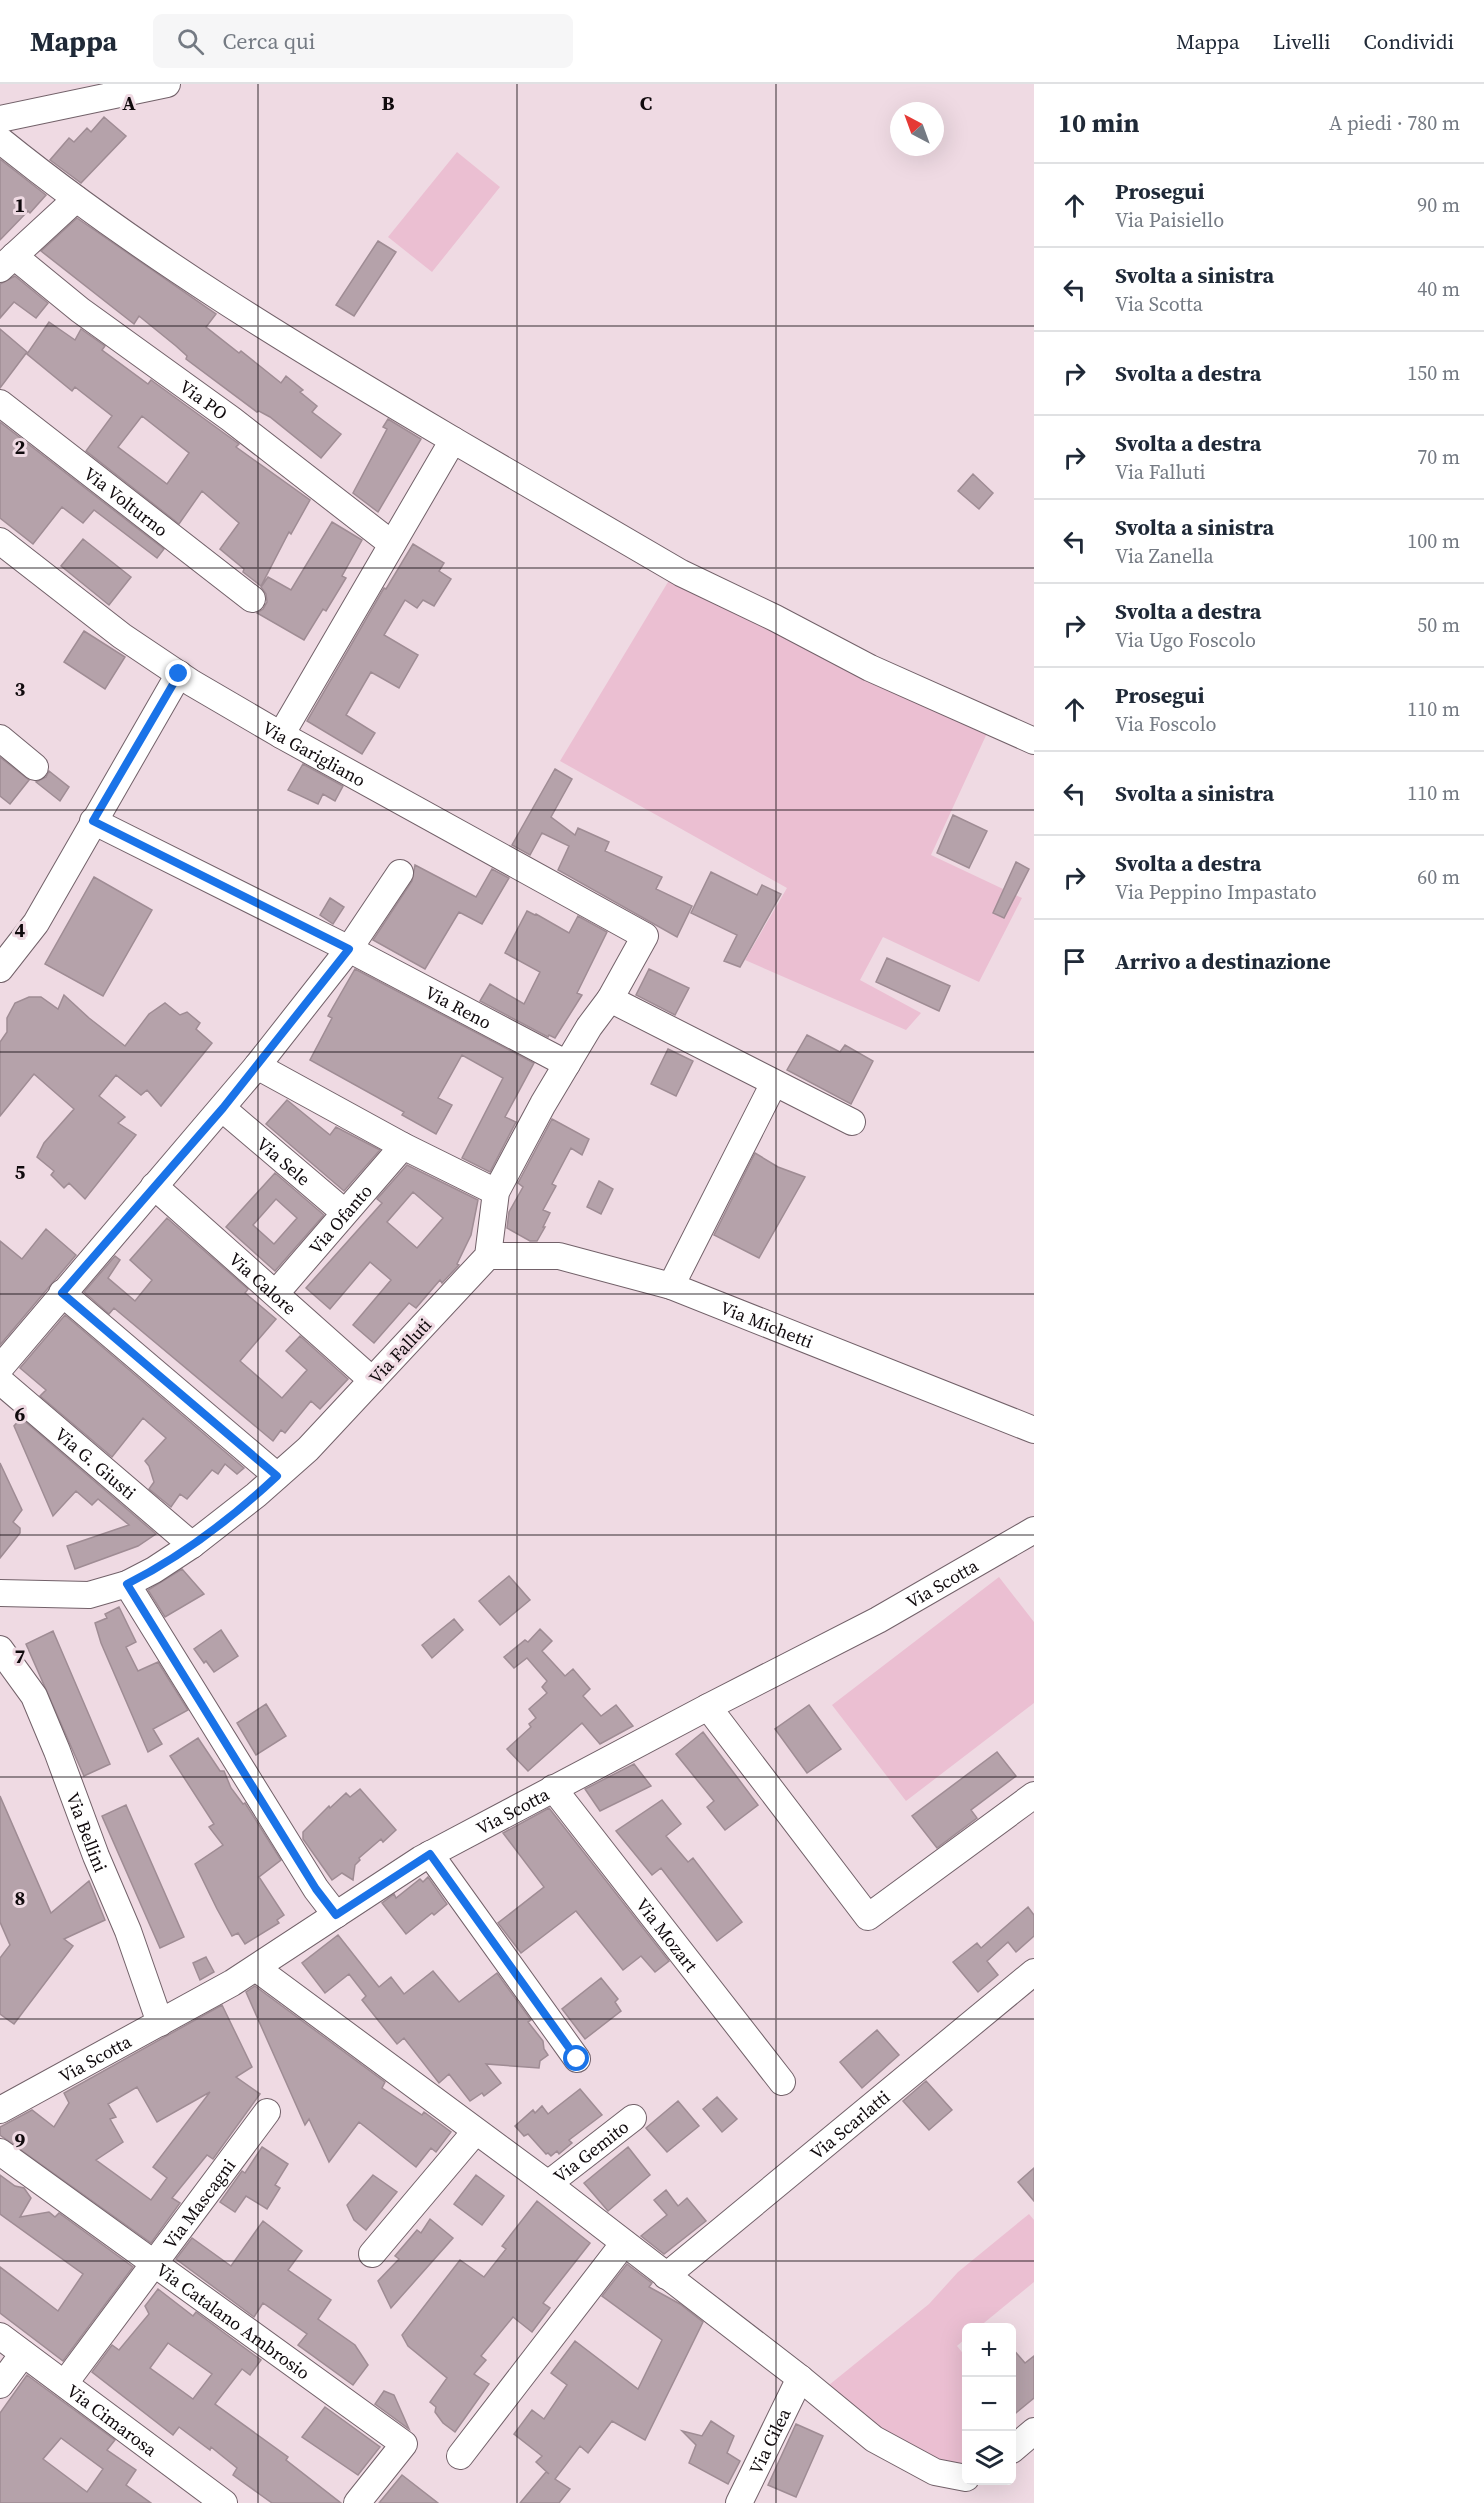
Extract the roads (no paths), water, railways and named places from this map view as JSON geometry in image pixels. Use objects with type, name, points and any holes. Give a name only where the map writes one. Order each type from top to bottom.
[{"type":"street","points":[[0,119],[167,84]]},
{"type":"street","points":[[0,140],[76,199],[182,273],[340,374],[681,573],[775,618],[870,668],[1034,741]]},
{"type":"street","points":[[7,263],[76,199]]},
{"type":"street","name":"Via PO","points":[[7,263],[80,310],[231,419],[392,544]]},
{"type":"street","name":"Via Volturno","points":[[0,403],[252,599]]},
{"type":"street","points":[[281,735],[453,440]]},
{"type":"street","name":"Via Garigliano","points":[[0,542],[122,636],[179,674],[281,735],[645,936],[610,999]]},
{"type":"street","points":[[0,969],[36,923],[179,674]]},
{"type":"street","points":[[0,738],[35,767]]},
{"type":"street","name":"Via Reno","points":[[93,821],[349,949],[567,1064]]},
{"type":"street","points":[[0,1368],[257,1066],[349,949],[400,873]]},
{"type":"street","points":[[488,1256],[496,1192],[567,1064],[589,1027],[610,999],[852,1122]]},
{"type":"street","points":[[257,1066],[403,1146],[496,1192]]},
{"type":"street","points":[[671,1286],[774,1083]]},
{"type":"street","name":"Via Sele","points":[[223,1108],[344,1212]]},
{"type":"street","name":"Via Ofanto","points":[[276,1293],[403,1146]]},
{"type":"street","name":"Via Calore","points":[[154,1186],[372,1380]]},
{"type":"street","name":"Via Michetti","points":[[488,1256],[559,1256],[671,1286],[1034,1430]]},
{"type":"street","name":"Via Falluti","points":[[0,1593],[89,1595],[127,1584],[154,1570],[192,1545],[256,1495],[308,1449],[488,1256]]},
{"type":"street","points":[[62,1293],[277,1476]]},
{"type":"street","name":"Via G. Giusti","points":[[0,1381],[192,1545]]},
{"type":"street","name":"Via Scotta","points":[[0,2110],[256,1968],[430,1854],[878,1620],[1034,1530]]},
{"type":"street","points":[[127,1584],[316,1889],[336,1915]]},
{"type":"street","name":"Via Bellini","points":[[0,1648],[34,1696],[39,1707],[96,1856],[128,1931],[160,2023]]},
{"type":"street","points":[[708,1707],[868,1917],[1034,1795]]},
{"type":"street","name":"Via Mozart","points":[[553,1788],[782,2082]]},
{"type":"street","points":[[430,1854],[577,2059]]},
{"type":"street","points":[[256,1968],[548,2184],[800,2378],[874,2439],[934,2472],[962,2477]]},
{"type":"street","name":"Via Scarlatti","points":[[666,2276],[1034,1972]]},
{"type":"street","name":"Via Mascagni","points":[[65,2383],[267,2112]]},
{"type":"street","name":"Via Gemito","points":[[548,2184],[633,2118]]},
{"type":"street","points":[[372,2254],[475,2132]]},
{"type":"street","name":"Via Catalano Ambrosio","points":[[0,2152],[404,2444],[357,2503]]},
{"type":"street","points":[[460,2456],[624,2242]]},
{"type":"street","name":"Via Cimarosa","points":[[0,2336],[225,2503]]},
{"type":"street","points":[[0,2385],[23,2354]]},
{"type":"street","name":"Via Cilea","points":[[739,2503],[800,2378]]},
{"type":"street","points":[[1016,2446],[1034,2431]]}]
